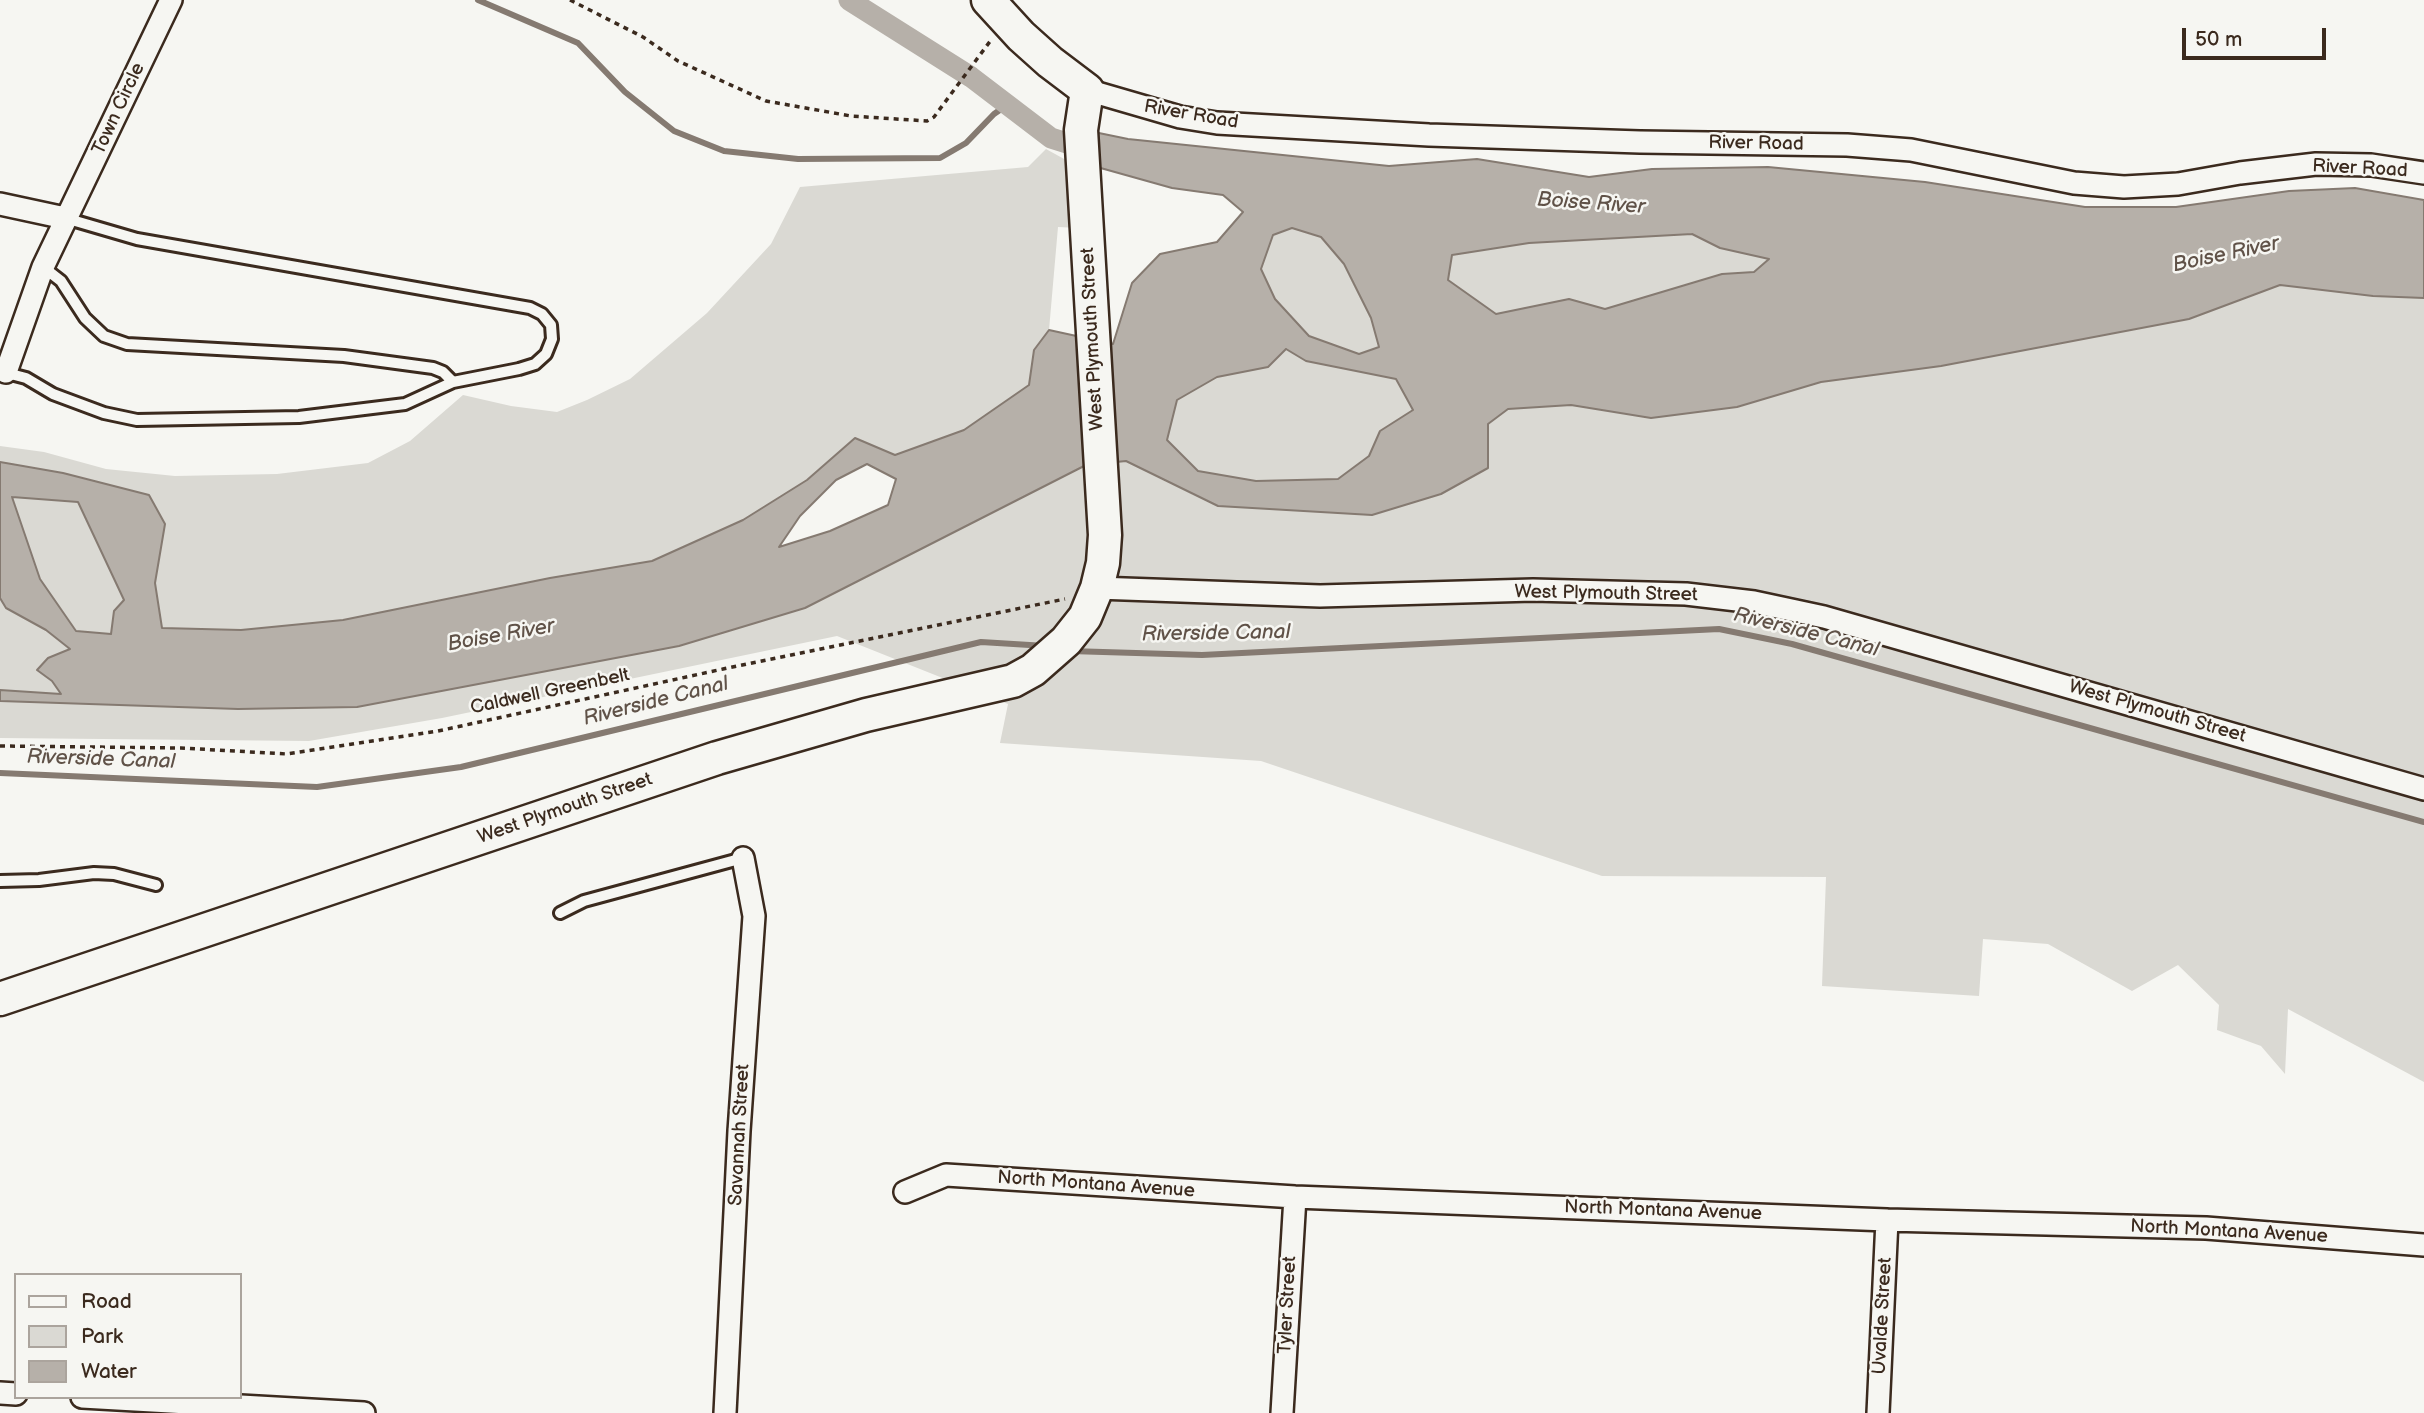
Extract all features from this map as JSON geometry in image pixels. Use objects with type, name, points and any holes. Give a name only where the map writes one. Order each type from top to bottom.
[{"type":"street","name":"Town Circle","points":[[3,372],[43,267],[65,218],[118,114],[171,0]]},
{"type":"street","points":[[988,0],[1030,44],[1087,90]]},
{"type":"street","name":"West Plymouth Street","points":[[0,999],[717,758],[866,715],[1013,681],[1032,670],[1057,649],[1085,617],[1097,588],[1103,563],[1105,535],[1081,130],[1087,90]]},
{"type":"street","name":"River Road","points":[[1087,90],[1180,117],[1217,122],[1429,135],[1654,143],[1847,145],[1911,150],[2074,183],[2124,187],[2178,184],[2316,164],[2371,165],[2424,173]]},
{"type":"street","points":[[0,204],[65,218]]},
{"type":"street","name":"West Plymouth Street","points":[[1097,588],[1320,596],[1533,590],[1686,593],[1754,602],[1824,617],[2424,789]]},
{"type":"street","name":"Savannah Street","points":[[725,1413],[739,1131],[754,916],[743,858]]},
{"type":"street","name":"North Montana Avenue","points":[[905,1192],[946,1175],[1295,1197],[1887,1220],[2206,1228],[2424,1245]]},
{"type":"street","name":"Tyler Street","points":[[1282,1413],[1295,1197]]},
{"type":"street","name":"Uvalde Street","points":[[1878,1413],[1887,1220]]},
{"type":"street","points":[[94,1399],[142,1407],[364,1413]]},
{"type":"lane","points":[[3,372],[26,378],[53,394],[104,413],[136,420],[299,417],[405,404],[453,382],[519,369],[535,364],[546,354],[552,339],[551,325],[542,314],[530,308],[137,239],[65,218]]},
{"type":"lane","points":[[43,267],[61,281],[85,318],[104,336],[127,344],[344,356],[433,368],[453,382]]},
{"type":"lane","points":[[559,912],[584,901],[743,858]]},
{"type":"lane","points":[[0,881],[39,880],[94,873],[114,874],[156,885]]},
{"type":"path","points":[[570,0],[643,37],[678,61],[765,101],[851,116],[927,121],[934,117],[981,54]]},
{"type":"path","name":"Caldwell Greenbelt","points":[[0,746],[181,748],[287,754],[438,731],[1060,600],[1097,588]]},
{"type":"green space","points":[[1046,149],[1075,165],[1079,228],[1058,227],[1049,330],[1034,350],[1029,385],[964,430],[895,455],[855,439],[807,480],[743,520],[652,561],[550,578],[343,620],[241,630],[162,628],[155,583],[165,524],[149,495],[63,473],[0,462],[0,446],[44,452],[106,469],[175,476],[277,474],[368,463],[410,441],[463,395],[511,406],[557,412],[630,379],[707,313],[771,244],[800,187],[1028,167]]},
{"type":"green space","points":[[1292,228],[1321,237],[1343,264],[1371,318],[1380,347],[1359,354],[1309,337],[1275,299],[1261,269],[1273,235]]},
{"type":"green space","points":[[1692,234],[1720,248],[1769,259],[1754,272],[1722,274],[1604,309],[1569,299],[1496,314],[1448,280],[1452,255],[1529,243]]},
{"type":"green space","points":[[2280,285],[2373,296],[2424,298],[2424,1082],[2288,1009],[2285,1074],[2261,1046],[2217,1030],[2219,1005],[2178,965],[2132,991],[2048,944],[1983,939],[1979,996],[1822,986],[1826,877],[1602,876],[1261,761],[1000,743],[1008,704],[837,636],[442,718],[309,741],[0,738],[0,701],[357,707],[679,646],[805,608],[1085,465],[1126,461],[1171,484],[1298,510],[1372,515],[1508,409],[1571,405],[1651,418],[1737,407],[1821,382],[1941,366],[2189,319]]},
{"type":"green space","points":[[1286,348],[1306,361],[1396,379],[1414,410],[1380,431],[1369,456],[1338,479],[1256,481],[1198,471],[1167,440],[1177,400],[1217,377],[1268,367]]},
{"type":"green space","points":[[12,496],[78,502],[124,600],[114,611],[112,634],[77,631],[40,579]]},
{"type":"green space","points":[[0,598],[6,608],[46,630],[70,649],[48,658],[52,681],[62,694],[0,690]]},
{"type":"water","name":"Boise River","points":[[1094,132],[1128,139],[1389,166],[1477,159],[1589,177],[1652,169],[1768,167],[1925,182],[2085,207],[2176,207],[2289,191],[2355,188],[2424,200],[2424,298],[2373,296],[2280,285],[2189,319],[1941,366],[1821,382],[1737,407],[1651,418],[1571,405],[1508,409],[1488,424],[1488,468],[1441,494],[1372,515],[1218,506],[1126,461],[1086,465],[805,608],[679,646],[357,707],[238,709],[0,701],[0,690],[61,694],[52,681],[37,670],[48,658],[70,649],[46,630],[6,608],[0,598],[0,462],[63,473],[149,495],[165,524],[155,583],[162,628],[241,630],[343,620],[550,578],[652,561],[743,520],[807,480],[855,438],[895,455],[964,430],[1029,385],[1034,350],[1049,330],[1113,344],[1132,283],[1160,254],[1217,242],[1243,212],[1223,195],[1172,188],[1097,167]],"holes":[[[1292,228],[1321,237],[1344,264],[1371,318],[1379,347],[1359,354],[1309,336],[1275,299],[1261,269],[1273,235]],[[1692,234],[1720,248],[1769,259],[1754,272],[1722,274],[1605,309],[1569,299],[1496,314],[1448,280],[1452,255],[1529,243]],[[1286,349],[1306,361],[1396,379],[1413,410],[1380,431],[1369,456],[1338,479],[1256,481],[1198,471],[1167,440],[1177,400],[1217,377],[1268,367]],[[867,464],[896,479],[888,505],[830,531],[779,547],[800,516],[836,480]],[[12,497],[78,502],[124,600],[114,611],[111,634],[76,631],[40,579]]]},
{"type":"waterway","points":[[478,0],[578,43],[625,92],[674,131],[724,151],[798,159],[940,158],[966,143],[994,114],[1007,105]]},
{"type":"waterway","points":[[849,0],[971,77],[1051,138],[1092,151]]},
{"type":"waterway","name":"Riverside Canal","points":[[1070,651],[1202,655],[1719,629],[1792,644],[2424,822]]},
{"type":"waterway","name":"Riverside Canal","points":[[0,773],[317,787],[461,767],[981,642],[1046,646]]}]
